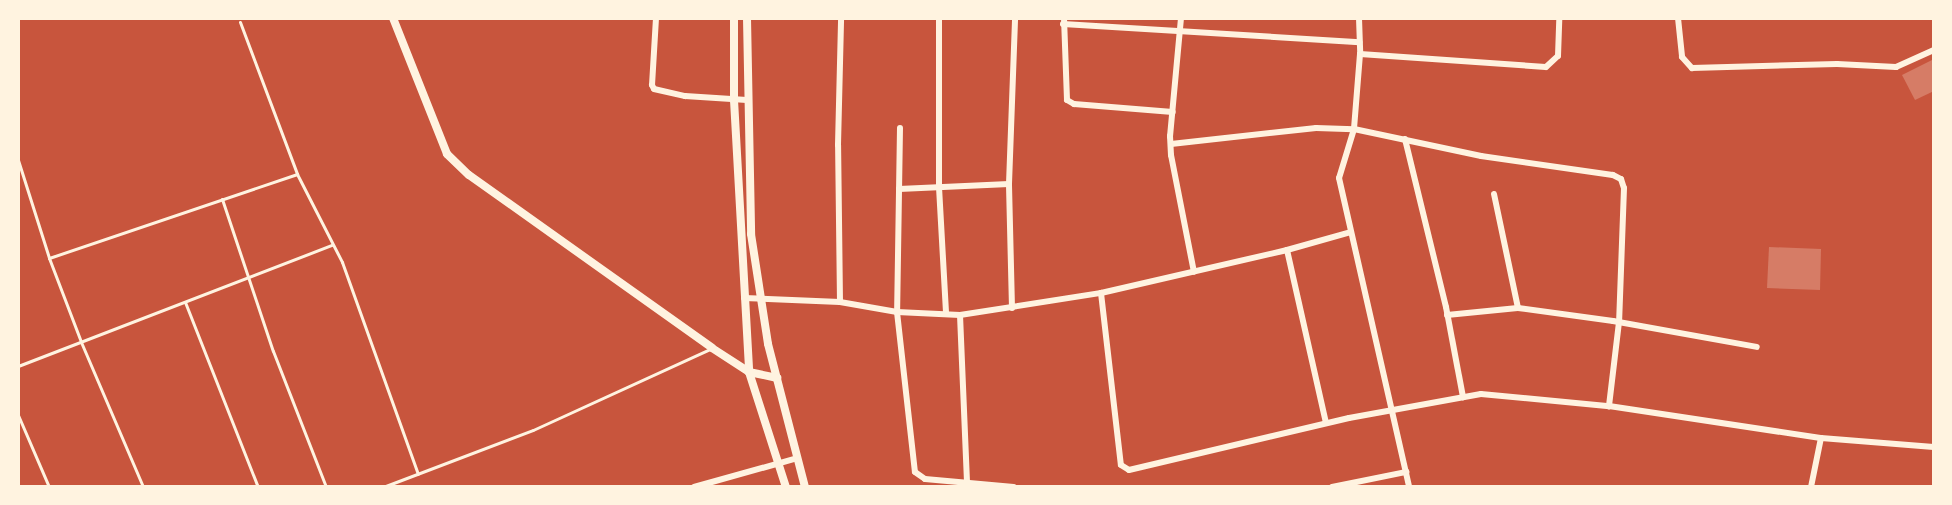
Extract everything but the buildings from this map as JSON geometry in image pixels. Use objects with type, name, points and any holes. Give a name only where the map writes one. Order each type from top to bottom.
[{"type":"street","points":[[393,18],[447,154],[469,175],[712,348],[749,372],[777,378]]},
{"type":"street","points":[[656,18],[652,85],[654,89],[685,96],[747,100]]},
{"type":"street","points":[[734,18],[734,100],[749,372],[786,487]]},
{"type":"street","points":[[747,18],[751,234],[777,378],[805,487]]},
{"type":"street","points":[[840,302],[838,145],[841,18]]},
{"type":"street","points":[[939,18],[939,187],[946,314]]},
{"type":"street","points":[[1012,308],[1010,184],[1015,18]]},
{"type":"street","points":[[1181,18],[1170,144],[1194,272]]},
{"type":"street","points":[[1359,18],[1360,54],[1354,129],[1339,178],[1409,487]]},
{"type":"street","points":[[1360,54],[1546,67],[1558,56],[1559,18]]},
{"type":"street","points":[[1678,18],[1682,57],[1692,68],[1837,64],[1896,67],[1934,50]]},
{"type":"street","points":[[1173,112],[1071,103],[1066,97],[1063,21],[1359,42]]},
{"type":"street","points":[[900,128],[897,312],[915,472],[926,479],[1014,487]]},
{"type":"street","points":[[1170,144],[1316,129],[1354,129],[1481,156],[1613,175],[1621,179],[1624,188],[1619,322],[1609,406]]},
{"type":"street","points":[[1405,139],[1447,315],[1463,396]]},
{"type":"street","points":[[899,189],[1010,184]]},
{"type":"street","points":[[1494,194],[1518,308]]},
{"type":"street","points":[[744,298],[840,302],[897,312],[960,315],[1101,293],[1287,250],[1352,232]]},
{"type":"street","points":[[1287,250],[1326,423]]},
{"type":"street","points":[[1101,293],[1121,465],[1129,470],[1326,423],[1481,394],[1609,406],[1821,438],[1934,447]]},
{"type":"street","points":[[1447,315],[1518,308],[1619,322],[1757,347]]},
{"type":"street","points":[[960,315],[968,484]]},
{"type":"street","points":[[1811,487],[1821,438]]},
{"type":"street","points":[[694,487],[798,458]]},
{"type":"street","points":[[1336,487],[1406,472]]},
{"type":"lane","points":[[240,22],[297,174],[342,262],[418,474]]},
{"type":"lane","points":[[18,160],[49,258],[81,342],[143,487]]},
{"type":"lane","points":[[49,258],[297,174]]},
{"type":"lane","points":[[222,199],[247,278],[326,487]]},
{"type":"lane","points":[[18,366],[332,245]]},
{"type":"lane","points":[[185,302],[258,487]]},
{"type":"lane","points":[[383,487],[533,430],[712,348]]},
{"type":"lane","points":[[18,415],[49,487]]}]
